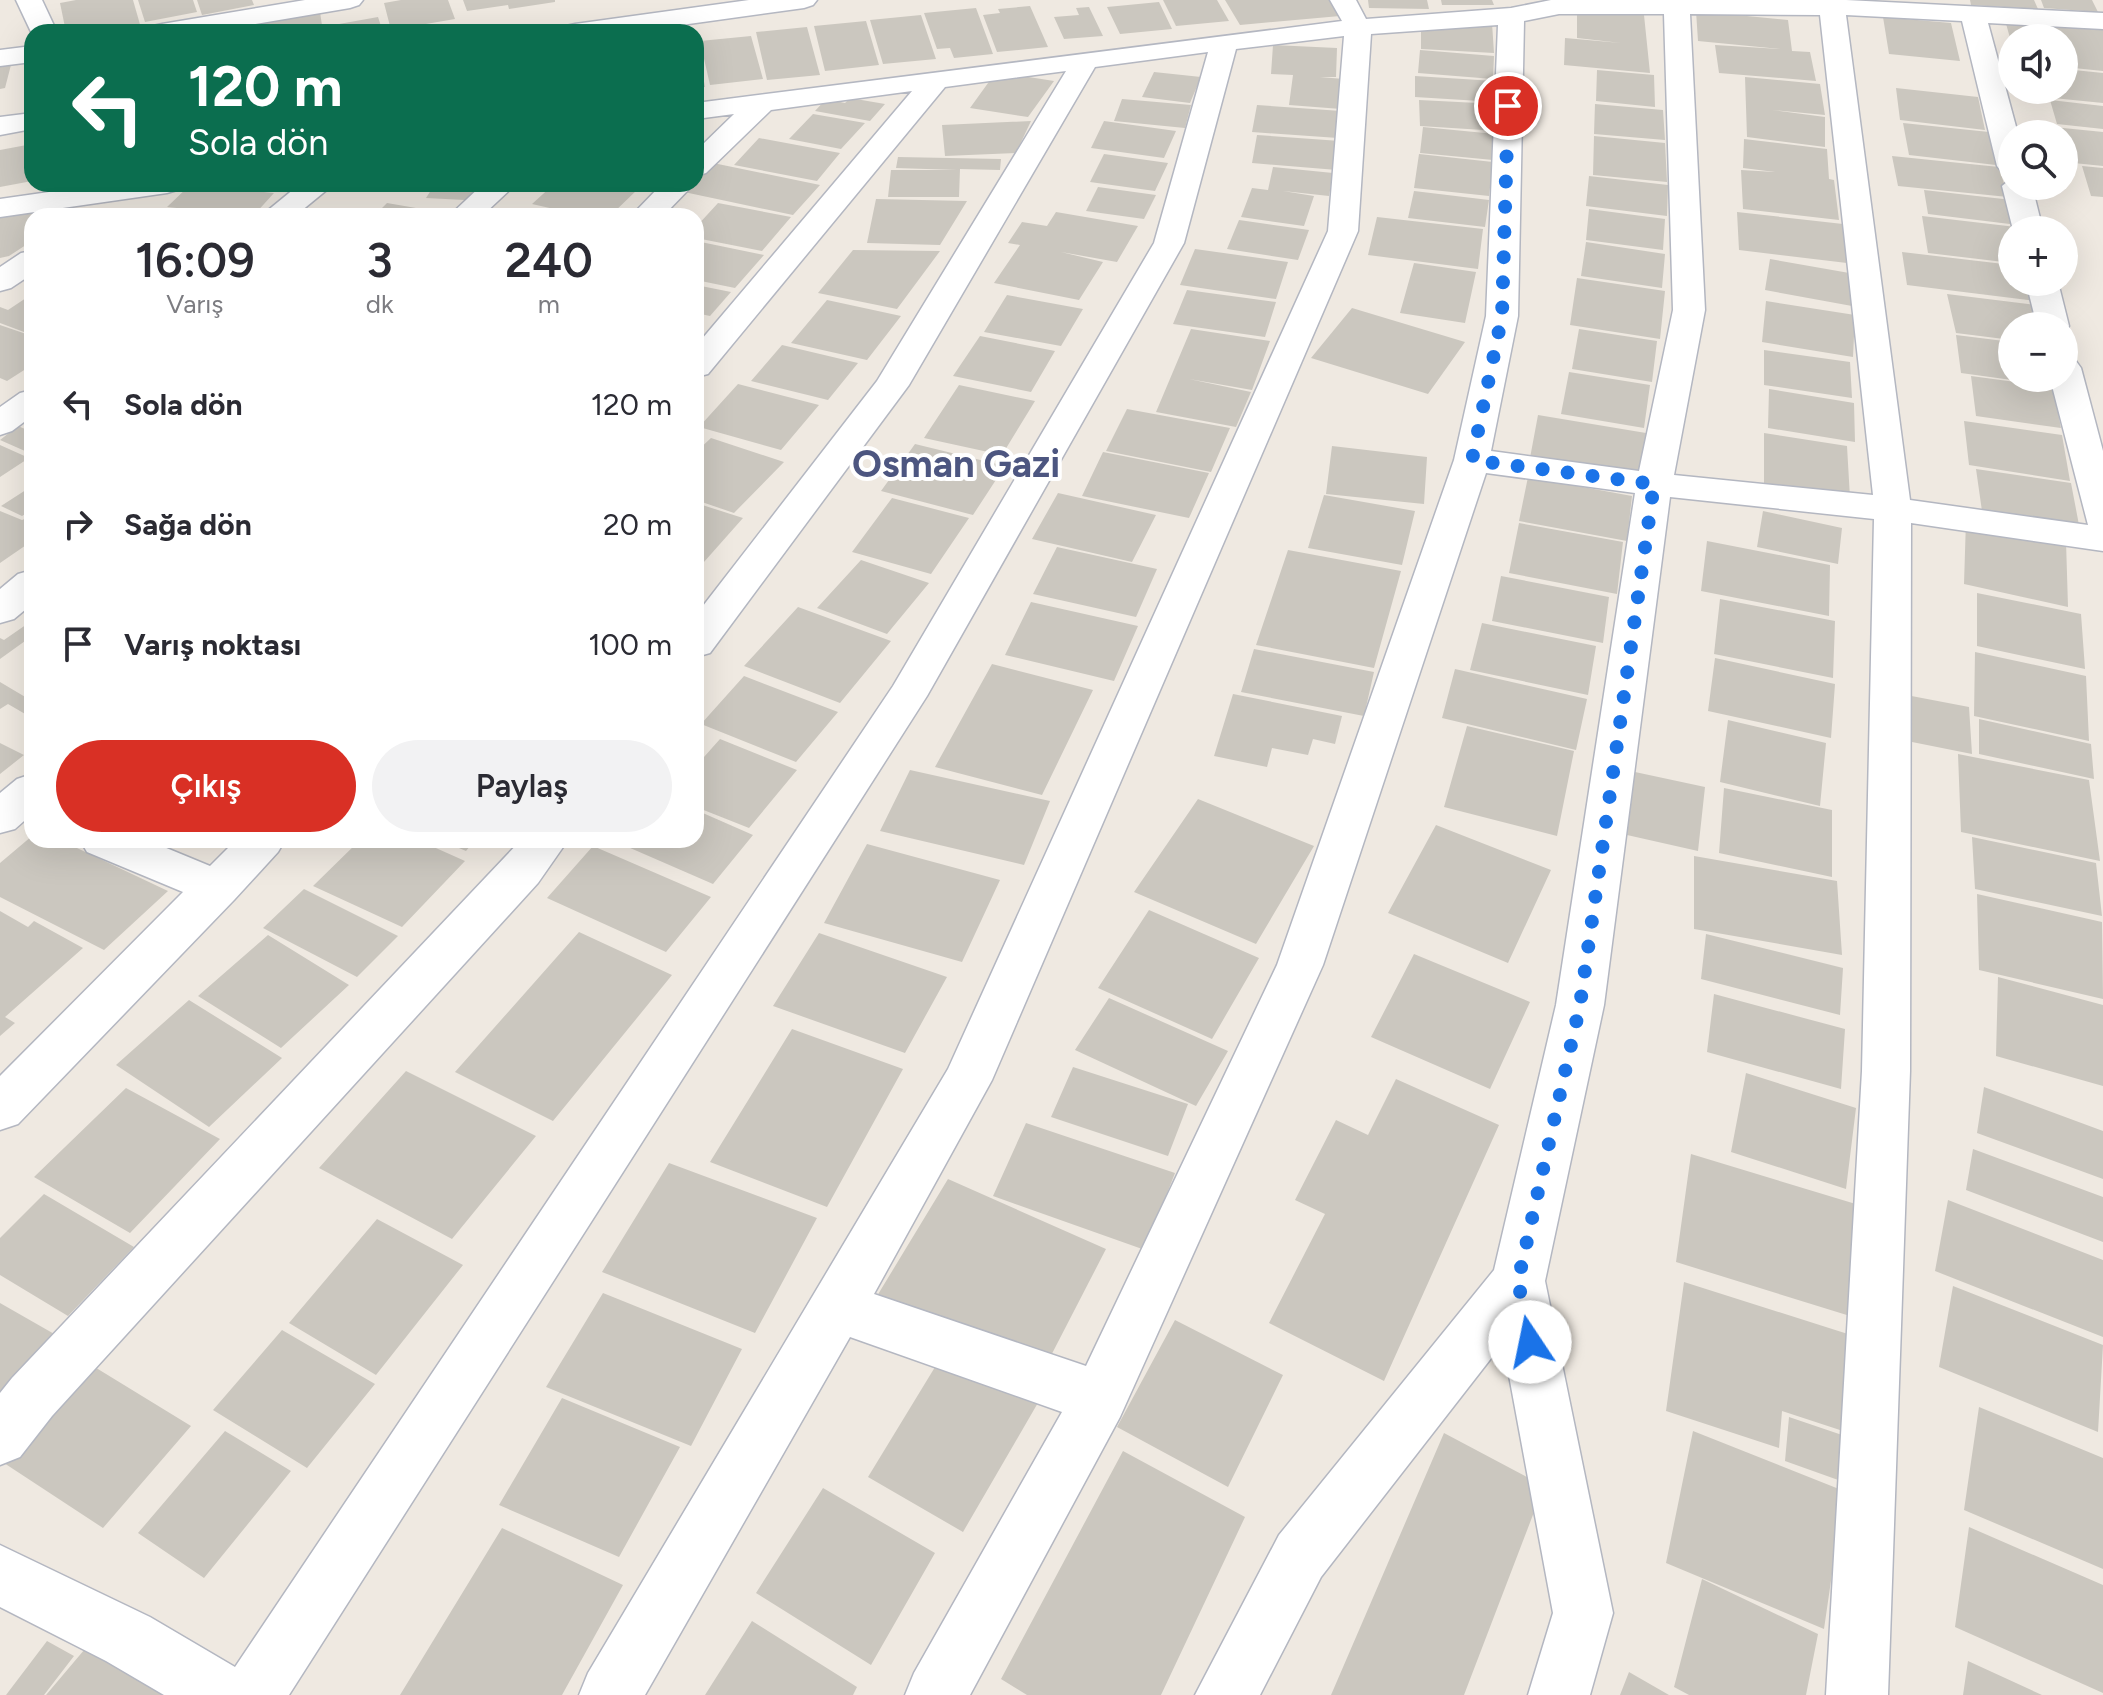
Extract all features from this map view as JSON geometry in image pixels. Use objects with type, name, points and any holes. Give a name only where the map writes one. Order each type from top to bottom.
[{"type":"street","points":[[29,0],[40,24]]},
{"type":"street","points":[[209,24],[350,0]]},
{"type":"street","points":[[632,24],[804,0]]},
{"type":"street","points":[[704,110],[1224,42],[1350,14],[1511,16],[1559,6],[1832,7],[1958,9],[2103,21]]},
{"type":"street","points":[[1559,1695],[1583,1613],[1518,1281],[1580,1005],[1654,484],[1689,310],[1677,6]]},
{"type":"street","points":[[1832,7],[1893,509],[1886,1071],[1857,1695]]},
{"type":"street","points":[[1958,9],[1998,125]]},
{"type":"street","points":[[610,1695],[967,1080],[1343,231],[1350,14]]},
{"type":"street","points":[[936,1695],[1100,1398],[1300,965],[1472,460],[1502,316],[1511,16]]},
{"type":"street","points":[[253,1695],[907,696],[1169,243],[1224,42]]},
{"type":"street","points":[[0,58],[24,55]]},
{"type":"street","points":[[704,632],[892,385],[1085,61]]},
{"type":"street","points":[[704,357],[937,79]]},
{"type":"street","points":[[704,159],[764,101]]},
{"type":"street","points":[[0,126],[24,122]]},
{"type":"street","points":[[0,208],[118,192]]},
{"type":"street","points":[[287,208],[308,192]]},
{"type":"street","points":[[473,208],[492,192]]},
{"type":"street","points":[[654,208],[671,192]]},
{"type":"street","points":[[2070,392],[2103,520]]},
{"type":"street","points":[[0,424],[24,406]]},
{"type":"street","points":[[1472,460],[1654,484],[1893,509],[2103,539]]},
{"type":"street","points":[[0,610],[24,590]]},
{"type":"street","points":[[121,848],[218,888]]},
{"type":"street","points":[[0,1109],[256,848]]},
{"type":"street","points":[[0,1437],[32,1397],[522,871],[540,848]]},
{"type":"street","points":[[1226,1695],[1300,1556],[1518,1281]]},
{"type":"street","points":[[838,1307],[1100,1398]]},
{"type":"street","points":[[0,1575],[128,1639],[223,1695]]},
{"type":"building","points":[[133,0],[140,24],[64,24],[60,3]]},
{"type":"building","points":[[138,0],[193,0],[197,12],[145,22]]},
{"type":"building","points":[[197,0],[252,0],[254,5],[202,15]]},
{"type":"building","points":[[448,0],[455,19],[426,24],[389,24],[384,3]]},
{"type":"building","points":[[463,0],[555,0],[555,2],[467,11]]},
{"type":"building","points":[[1163,0],[1217,0],[1229,21],[1176,26]]},
{"type":"building","points":[[1225,0],[1329,0],[1340,16],[1240,25]]},
{"type":"building","points":[[1368,0],[1427,0],[1429,9],[1369,8]]},
{"type":"building","points":[[1441,0],[1492,0],[1494,5],[1442,5]]},
{"type":"building","points":[[1970,0],[2034,0],[2038,9],[1971,5]]},
{"type":"building","points":[[2041,0],[2092,0],[2098,12],[2044,8]]},
{"type":"building","points":[[1159,2],[1172,29],[1120,34],[1107,7]]},
{"type":"building","points":[[1030,6],[1048,47],[997,52],[983,15],[1000,13],[998,9]]},
{"type":"building","points":[[1089,7],[1103,36],[1064,39],[1054,17],[1079,15],[1076,8]]},
{"type":"building","points":[[976,8],[993,54],[954,58],[950,48],[937,49],[924,13]]},
{"type":"building","points":[[1577,9],[1644,15],[1650,73],[1564,65],[1565,38],[1621,43],[1577,38]]},
{"type":"building","points":[[1696,11],[1788,20],[1792,51],[1810,52],[1816,81],[1719,73],[1715,45],[1780,49],[1698,41]]},
{"type":"building","points":[[320,12],[322,24],[258,24],[257,21]]},
{"type":"building","points":[[921,15],[936,59],[883,64],[870,20]]},
{"type":"building","points":[[378,17],[380,24],[339,24]]},
{"type":"building","points":[[1883,17],[1951,23],[1960,61],[1889,54]]},
{"type":"building","points":[[2005,20],[2049,24],[2006,24]]},
{"type":"building","points":[[866,21],[879,65],[825,71],[814,26]]},
{"type":"building","points":[[1492,23],[1494,53],[1421,49],[1421,27]]},
{"type":"building","points":[[807,27],[820,75],[767,80],[756,32]]},
{"type":"building","points":[[2078,27],[2103,29],[2103,71],[2078,68]]},
{"type":"building","points":[[751,36],[763,79],[710,85],[704,59],[704,41]]},
{"type":"building","points":[[1273,45],[1337,48],[1336,77],[1320,77],[1344,79],[1341,109],[1289,105],[1293,75],[1271,74]]},
{"type":"building","points":[[1420,50],[1494,56],[1493,79],[1418,73]]},
{"type":"building","points":[[12,61],[5,88],[0,89],[0,63]]},
{"type":"building","points":[[1597,70],[1654,75],[1655,107],[1596,101]]},
{"type":"building","points":[[2078,70],[2103,73],[2103,103],[2078,100]]},
{"type":"building","points":[[996,72],[1054,81],[1028,117],[970,108]]},
{"type":"building","points":[[1154,72],[1201,77],[1190,103],[1142,97]]},
{"type":"building","points":[[1415,76],[1495,81],[1496,102],[1415,97]]},
{"type":"building","points":[[1745,77],[1820,84],[1825,115],[1772,110],[1825,117],[1825,147],[1747,137]]},
{"type":"building","points":[[1896,88],[1978,97],[1985,130],[1900,120]]},
{"type":"building","points":[[850,98],[885,104],[870,121],[815,111],[826,99],[845,103]]},
{"type":"building","points":[[1122,99],[1191,105],[1185,128],[1114,121]]},
{"type":"building","points":[[1419,100],[1497,104],[1499,131],[1420,126]]},
{"type":"building","points":[[1595,104],[1663,110],[1665,140],[1594,134]]},
{"type":"building","points":[[2051,104],[2103,106],[2103,129],[2078,126],[2078,120],[2056,120]]},
{"type":"building","points":[[1257,105],[1341,111],[1338,138],[1252,132]]},
{"type":"building","points":[[813,114],[865,123],[841,149],[789,139]]},
{"type":"building","points":[[1031,121],[1016,153],[945,156],[942,125]]},
{"type":"building","points":[[1104,121],[1176,131],[1164,158],[1091,148]]},
{"type":"building","points":[[1903,123],[1989,132],[1996,165],[1909,155]]},
{"type":"building","points":[[1423,127],[1495,134],[1493,160],[1420,153]]},
{"type":"building","points":[[2078,130],[2103,132],[2103,166],[2078,163]]},
{"type":"building","points":[[1257,135],[1340,141],[1337,170],[1252,163]]},
{"type":"building","points":[[1594,136],[1665,143],[1667,182],[1593,175]]},
{"type":"building","points":[[759,138],[840,153],[817,181],[734,165]]},
{"type":"building","points":[[1744,139],[1827,149],[1829,179],[1834,180],[1839,220],[1743,209],[1741,170],[1775,172],[1743,168]]},
{"type":"building","points":[[24,146],[24,182],[0,187],[0,150]]},
{"type":"building","points":[[1104,154],[1168,163],[1155,191],[1090,182]]},
{"type":"building","points":[[1419,154],[1493,162],[1489,196],[1414,188]]},
{"type":"building","points":[[1892,156],[1998,167],[1998,196],[1898,186]]},
{"type":"building","points":[[898,157],[1001,159],[1000,170],[960,169],[959,197],[888,197],[891,170],[957,170],[896,168]]},
{"type":"building","points":[[713,163],[820,185],[793,215],[684,192],[704,192],[704,172]]},
{"type":"building","points":[[2082,166],[2103,168],[2103,197],[2091,196]]},
{"type":"building","points":[[1273,167],[1333,173],[1329,196],[1283,191],[1314,196],[1304,226],[1241,217],[1252,188],[1268,190]]},
{"type":"building","points":[[1589,176],[1668,185],[1667,216],[1586,206]]},
{"type":"building","points":[[1098,187],[1156,195],[1144,219],[1086,211]]},
{"type":"building","points":[[1924,190],[2012,200],[2016,216],[1998,216],[1998,223],[1928,214]]},
{"type":"building","points":[[1414,191],[1489,200],[1485,227],[1408,218]]},
{"type":"building","points":[[183,192],[274,193],[260,208],[167,207]]},
{"type":"building","points":[[430,192],[474,192],[465,200],[426,198]]},
{"type":"building","points":[[545,192],[635,192],[618,208],[550,208],[532,204]]},
{"type":"building","points":[[876,199],[967,201],[940,245],[867,243]]},
{"type":"building","points":[[387,203],[416,208],[382,208]]},
{"type":"building","points":[[718,203],[791,217],[762,251],[704,240],[704,218]]},
{"type":"building","points":[[56,204],[71,207],[71,208],[36,208]]},
{"type":"building","points":[[1589,209],[1665,219],[1663,250],[1586,240]]},
{"type":"building","points":[[24,210],[24,246],[0,258],[0,215]]},
{"type":"building","points":[[1056,212],[1138,226],[1117,262],[1061,252],[1103,262],[1079,300],[994,283],[1020,245],[1008,243],[1022,222],[1047,226]]},
{"type":"building","points":[[1737,212],[1843,224],[1847,263],[1739,250]]},
{"type":"building","points":[[1922,216],[1998,225],[1998,261],[1928,253]]},
{"type":"building","points":[[1377,217],[1483,229],[1478,269],[1368,255]]},
{"type":"building","points":[[1239,220],[1309,230],[1298,260],[1227,249]]},
{"type":"building","points":[[1586,242],[1665,254],[1662,288],[1581,276]]},
{"type":"building","points":[[704,243],[764,255],[735,288],[704,282]]},
{"type":"building","points":[[1195,249],[1288,262],[1276,299],[1180,285]]},
{"type":"building","points":[[853,250],[940,251],[897,309],[818,293]]},
{"type":"building","points":[[1902,252],[1998,263],[1998,296],[2035,296],[2036,301],[1907,285]]},
{"type":"building","points":[[1770,259],[1855,274],[1852,306],[1765,290]]},
{"type":"building","points":[[1414,263],[1476,272],[1465,323],[1400,313]]},
{"type":"building","points":[[1577,278],[1665,291],[1660,339],[1570,325]]},
{"type":"building","points":[[704,287],[731,292],[710,316],[704,315]]},
{"type":"building","points":[[1187,290],[1276,302],[1265,337],[1173,324]]},
{"type":"building","points":[[1947,294],[2037,305],[2039,312],[1998,312],[1998,338],[1956,333]]},
{"type":"building","points":[[1007,295],[1083,309],[1061,346],[984,332]]},
{"type":"building","points":[[24,299],[24,332],[0,323],[0,307],[8,310]]},
{"type":"building","points":[[827,300],[901,316],[867,360],[791,343]]},
{"type":"building","points":[[1766,301],[1855,315],[1853,357],[1762,342]]},
{"type":"building","points":[[1352,308],[1465,342],[1428,394],[1311,358]]},
{"type":"building","points":[[0,325],[24,333],[24,370],[7,381],[0,378]]},
{"type":"building","points":[[1191,329],[1270,341],[1252,390],[1189,379],[1251,392],[1236,427],[1156,412]]},
{"type":"building","points":[[1579,329],[1657,341],[1652,382],[1572,369]]},
{"type":"building","points":[[1956,335],[1998,340],[1998,378],[1961,373]]},
{"type":"building","points":[[980,336],[1055,351],[1031,392],[953,376]]},
{"type":"building","points":[[782,345],[858,363],[828,400],[751,381]]},
{"type":"building","points":[[1764,350],[1850,362],[1852,398],[1764,385]]},
{"type":"building","points":[[1569,372],[1650,385],[1644,428],[1561,414]]},
{"type":"building","points":[[1971,376],[1998,380],[1998,392],[2054,392],[2061,428],[1976,416]]},
{"type":"building","points":[[738,384],[819,405],[781,450],[704,428],[704,421]]},
{"type":"building","points":[[959,385],[1035,401],[1002,455],[924,438]]},
{"type":"building","points":[[1769,389],[1854,403],[1855,442],[1768,428]]},
{"type":"building","points":[[1127,409],[1230,428],[1211,472],[1106,451]]},
{"type":"building","points":[[1538,415],[1646,433],[1642,477],[1530,458]]},
{"type":"building","points":[[1964,421],[2062,435],[2070,481],[1969,465]]},
{"type":"building","points":[[18,426],[24,429],[24,451],[0,440]]},
{"type":"building","points":[[1764,433],[1847,446],[1850,498],[1764,485]]},
{"type":"building","points":[[711,438],[784,462],[734,513],[704,503],[704,445]]},
{"type":"building","points":[[915,444],[1005,466],[973,515],[881,491]]},
{"type":"building","points":[[0,445],[24,456],[24,461],[0,477]]},
{"type":"building","points":[[1332,446],[1427,457],[1424,504],[1326,494]]},
{"type":"building","points":[[1103,452],[1209,473],[1189,518],[1082,496]]},
{"type":"building","points":[[1976,469],[2071,483],[2079,525],[1982,511]]},
{"type":"building","points":[[1528,477],[1632,496],[1627,541],[1519,521]]},
{"type":"building","points":[[24,491],[24,515],[1,506]]},
{"type":"building","points":[[1058,493],[1156,515],[1132,562],[1032,539]]},
{"type":"building","points":[[1324,495],[1415,511],[1402,565],[1308,548]]},
{"type":"building","points":[[892,498],[969,518],[931,574],[852,552]]},
{"type":"building","points":[[704,506],[743,518],[704,562]]},
{"type":"building","points":[[0,511],[24,519],[24,546],[0,563]]},
{"type":"building","points":[[1763,511],[1842,528],[1838,564],[1757,547]]},
{"type":"building","points":[[1966,520],[2066,541],[2068,607],[1964,584]]},
{"type":"building","points":[[1519,523],[1623,542],[1617,594],[1509,573]]},
{"type":"building","points":[[1707,541],[1830,565],[1829,616],[1701,591]]},
{"type":"building","points":[[1057,547],[1157,569],[1136,617],[1033,594]]},
{"type":"building","points":[[1288,550],[1401,571],[1374,668],[1256,645]]},
{"type":"building","points":[[861,560],[929,583],[887,634],[817,608]]},
{"type":"building","points":[[1501,576],[1609,597],[1603,643],[1492,621]]},
{"type":"building","points":[[1977,593],[2081,614],[2085,669],[1977,646]]},
{"type":"building","points":[[1720,599],[1835,621],[1833,678],[1714,654]]},
{"type":"building","points":[[1031,602],[1138,626],[1114,681],[1005,655]]},
{"type":"building","points":[[798,607],[891,641],[840,703],[744,666]]},
{"type":"building","points":[[1482,623],[1596,646],[1588,695],[1470,670]]},
{"type":"building","points":[[24,626],[24,642],[0,659],[0,638],[4,640]]},
{"type":"building","points":[[1254,649],[1374,672],[1364,716],[1241,692]]},
{"type":"building","points":[[1975,652],[2086,676],[2089,741],[1974,716]]},
{"type":"building","points":[[1715,658],[1835,684],[1831,738],[1708,711]]},
{"type":"building","points":[[992,664],[1093,690],[1042,795],[935,767]]},
{"type":"building","points":[[1455,669],[1587,699],[1576,750],[1442,718]]},
{"type":"building","points":[[744,676],[838,712],[796,762],[704,725],[704,721]]},
{"type":"building","points":[[0,682],[24,696],[24,713],[8,704],[0,709]]},
{"type":"building","points":[[1233,694],[1342,716],[1335,744],[1313,739],[1308,755],[1272,748],[1267,767],[1214,756]]},
{"type":"building","points":[[1901,694],[1969,707],[1972,754],[1902,740]]},
{"type":"building","points":[[1979,719],[2091,744],[2094,779],[1979,754]]},
{"type":"building","points":[[1728,720],[1826,743],[1820,806],[1720,782]]},
{"type":"building","points":[[1467,726],[1574,751],[1557,836],[1444,807]]},
{"type":"building","points":[[720,739],[797,770],[749,828],[704,810],[704,757]]},
{"type":"building","points":[[0,743],[24,755],[0,774]]},
{"type":"building","points":[[1958,754],[2089,780],[2100,861],[1961,832]]},
{"type":"building","points":[[910,770],[1050,801],[1024,865],[880,831]]},
{"type":"building","points":[[1635,772],[1705,787],[1698,851],[1627,835]]},
{"type":"building","points":[[1724,788],[1832,810],[1832,877],[1719,853]]},
{"type":"building","points":[[1198,799],[1314,846],[1256,944],[1134,892]]},
{"type":"building","points":[[704,814],[753,835],[713,884],[630,848],[704,848]]},
{"type":"building","points":[[1436,825],[1551,870],[1508,963],[1388,913]]},
{"type":"building","points":[[1972,837],[2096,863],[2102,916],[1975,889]]},
{"type":"building","points":[[24,843],[24,848],[77,848],[168,891],[104,950],[0,897],[0,863]]},
{"type":"building","points":[[867,844],[1000,880],[962,962],[824,923]]},
{"type":"building","points":[[352,848],[436,848],[465,861],[402,927],[313,886]]},
{"type":"building","points":[[591,848],[598,848],[711,897],[666,952],[547,898]]},
{"type":"building","points":[[1694,856],[1837,881],[1842,955],[1694,929]]},
{"type":"building","points":[[304,889],[398,936],[357,977],[263,928]]},
{"type":"building","points":[[1977,894],[2102,922],[2103,999],[1979,970]]},
{"type":"building","points":[[1149,910],[1259,958],[1212,1039],[1098,988]]},
{"type":"building","points":[[0,911],[28,927],[34,921],[83,948],[5,1017],[15,1023],[0,1036]]},
{"type":"building","points":[[579,932],[672,975],[553,1121],[455,1072]]},
{"type":"building","points":[[819,933],[947,977],[905,1053],[773,1006]]},
{"type":"building","points":[[1706,934],[1843,968],[1840,1015],[1701,979]]},
{"type":"building","points":[[268,935],[349,985],[281,1048],[198,996]]},
{"type":"building","points":[[1414,954],[1530,1002],[1490,1089],[1371,1037]]},
{"type":"building","points":[[1998,977],[2103,1005],[2103,1086],[1996,1056]]},
{"type":"building","points":[[1714,994],[1845,1029],[1841,1089],[1707,1052]]},
{"type":"building","points":[[1109,998],[1228,1051],[1196,1106],[1075,1050]]},
{"type":"building","points":[[189,1000],[282,1058],[209,1127],[116,1065]]},
{"type":"building","points":[[792,1029],[903,1069],[827,1207],[710,1162]]},
{"type":"building","points":[[1073,1067],[1188,1104],[1168,1156],[1051,1117]]},
{"type":"building","points":[[406,1071],[536,1136],[452,1239],[319,1168]]},
{"type":"building","points":[[1746,1073],[1856,1108],[1846,1189],[1731,1152]]},
{"type":"building","points":[[1396,1079],[1499,1125],[1384,1381],[1269,1323],[1325,1214],[1295,1200],[1336,1120],[1368,1135]]},
{"type":"building","points":[[1984,1087],[2103,1131],[2103,1179],[1977,1133]]},
{"type":"building","points":[[126,1088],[220,1139],[130,1233],[34,1177]]},
{"type":"building","points":[[1026,1123],[1175,1173],[1145,1250],[993,1196]]},
{"type":"building","points":[[1973,1149],[2103,1197],[2103,1242],[1966,1190]]},
{"type":"building","points":[[1691,1154],[1859,1205],[1850,1316],[1676,1262]]},
{"type":"building","points":[[669,1163],[817,1218],[755,1333],[602,1272]]},
{"type":"building","points":[[948,1179],[1106,1249],[1042,1373],[877,1296]]},
{"type":"building","points":[[44,1194],[134,1247],[68,1316],[0,1275],[0,1238]]},
{"type":"building","points":[[1948,1200],[2103,1260],[2103,1337],[1935,1271]]},
{"type":"building","points":[[377,1219],[463,1265],[376,1375],[289,1323]]},
{"type":"building","points":[[1684,1282],[1851,1335],[1843,1431],[1782,1411],[1779,1448],[1666,1411]]},
{"type":"building","points":[[1953,1286],[2103,1345],[2098,1432],[1939,1367]]},
{"type":"building","points":[[603,1293],[742,1349],[691,1446],[546,1387]]},
{"type":"building","points":[[0,1303],[56,1335],[0,1395]]},
{"type":"building","points":[[1175,1320],[1283,1375],[1228,1487],[1117,1427]]},
{"type":"building","points":[[282,1330],[375,1384],[307,1468],[213,1410]]},
{"type":"building","points":[[946,1349],[1039,1401],[963,1532],[868,1477]]},
{"type":"building","points":[[93,1366],[191,1426],[103,1528],[4,1463]]},
{"type":"building","points":[[562,1398],[680,1447],[619,1557],[499,1505]]},
{"type":"building","points":[[1979,1407],[2103,1458],[2103,1569],[1964,1510]]},
{"type":"building","points":[[1789,1417],[1845,1436],[1841,1481],[1785,1461]]},
{"type":"building","points":[[225,1431],[291,1471],[204,1578],[138,1533]]},
{"type":"building","points":[[1693,1431],[1844,1491],[1824,1629],[1666,1563]]},
{"type":"building","points":[[1444,1433],[1544,1486],[1464,1695],[1331,1695]]},
{"type":"building","points":[[1123,1451],[1245,1517],[1161,1695],[1027,1695],[1001,1679]]},
{"type":"building","points":[[823,1488],[935,1553],[871,1665],[756,1593]]},
{"type":"building","points":[[1969,1527],[2103,1585],[2103,1693],[1955,1627]]},
{"type":"building","points":[[502,1528],[623,1585],[562,1695],[400,1695]]},
{"type":"building","points":[[1702,1579],[1818,1634],[1806,1695],[1689,1695],[1674,1687]]},
{"type":"building","points":[[752,1621],[857,1687],[853,1695],[705,1695]]},
{"type":"building","points":[[47,1641],[74,1656],[44,1695],[6,1695]]},
{"type":"building","points":[[90,1643],[165,1695],[46,1695]]},
{"type":"building","points":[[1968,1661],[2042,1695],[1963,1695]]},
{"type":"building","points":[[1629,1672],[1669,1695],[1620,1695]]},
{"type":"district","name":"Osman Gazi","points":[[956,464]]},
{"type":"route","points":[[1508,106],[1502,316],[1472,460],[1654,484],[1580,1005],[1518,1281],[1530,1342]]}]
